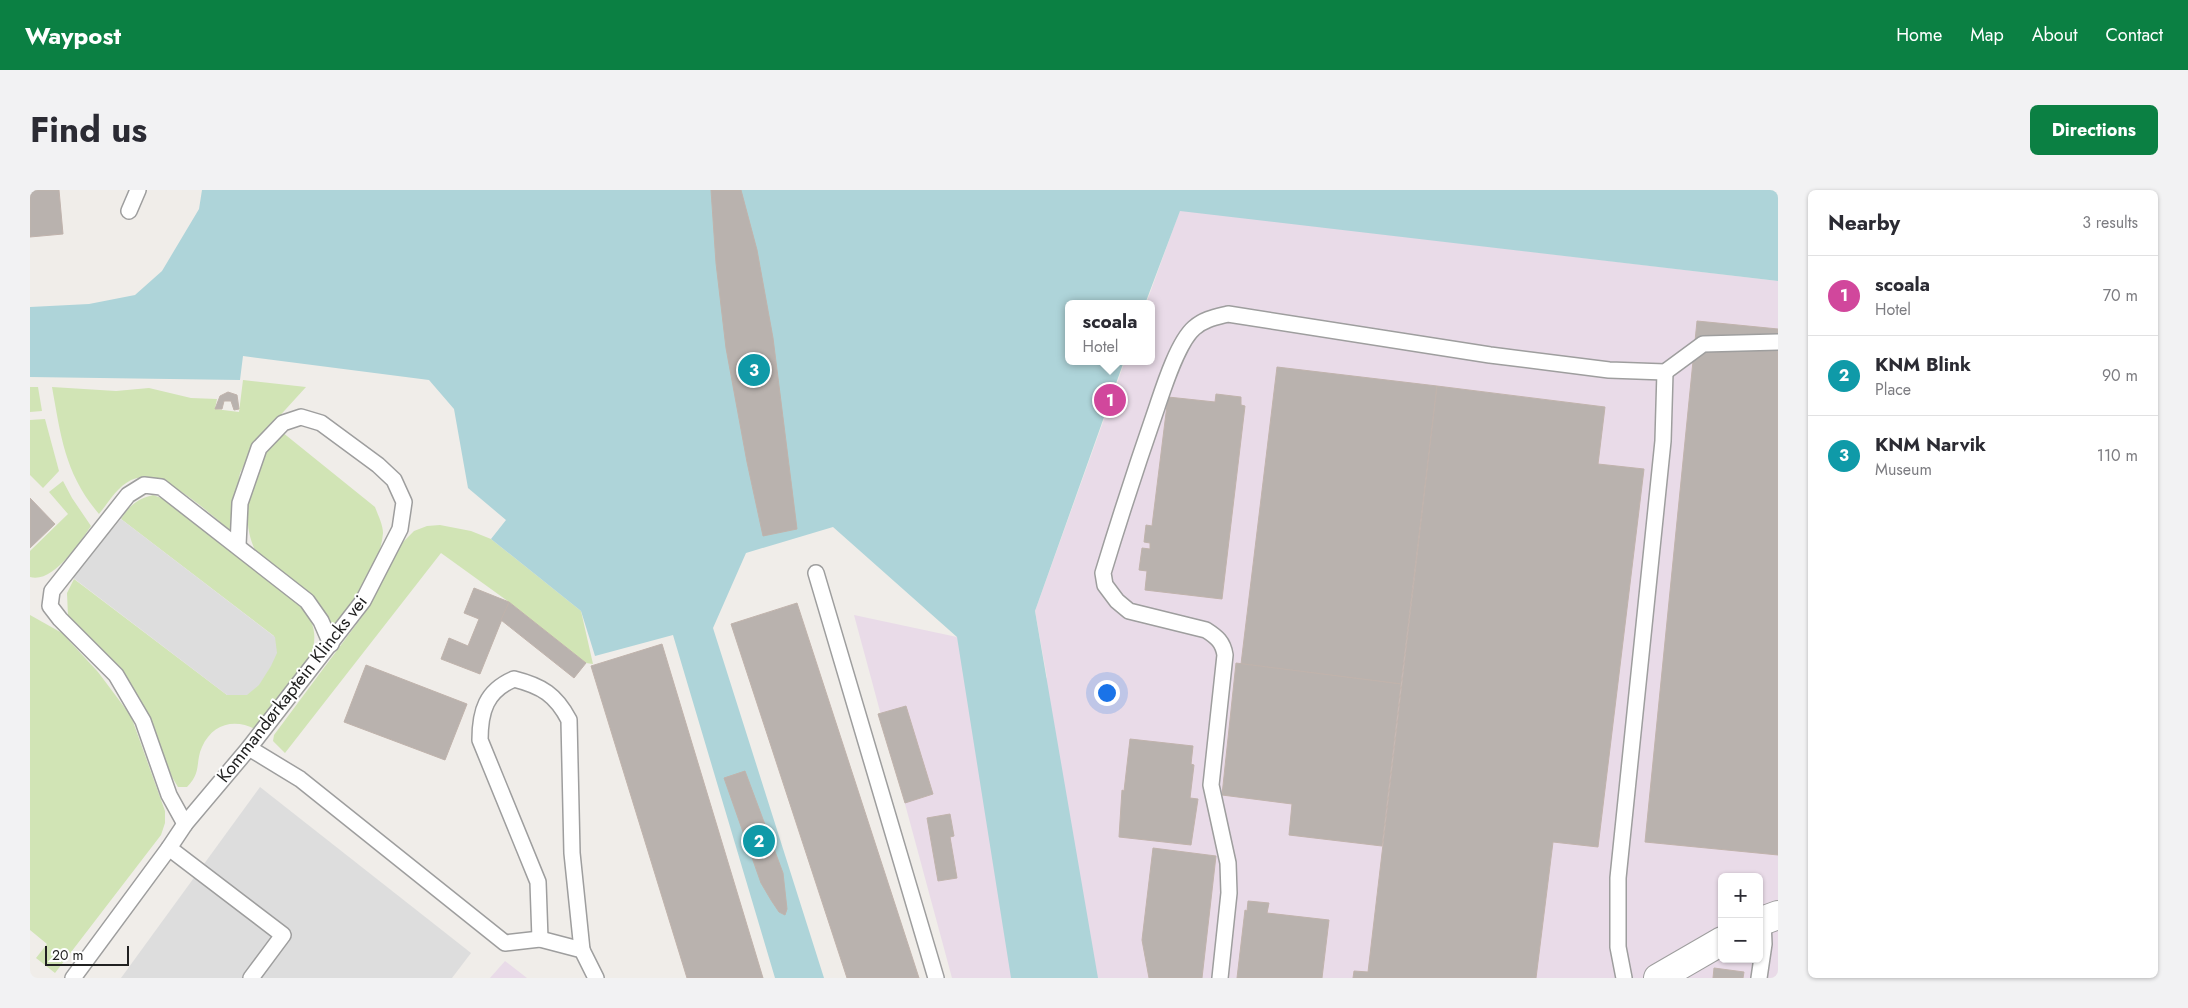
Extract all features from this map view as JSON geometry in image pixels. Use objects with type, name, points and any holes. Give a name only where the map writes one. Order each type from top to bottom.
[{"type":"street","points":[[1658,978],[1718,944]]},
{"type":"lane","points":[[129,211],[138,190]]},
{"type":"lane","points":[[1220,978],[1229,893],[1228,863],[1211,785],[1225,655],[1223,645],[1216,636],[1206,630],[1130,611],[1117,601],[1105,585],[1102,573],[1168,374],[1185,338],[1193,328],[1209,318],[1228,314],[1490,355],[1610,370],[1665,372],[1702,344],[1778,342]]},
{"type":"lane","points":[[1624,978],[1618,948],[1618,878],[1663,441],[1665,372]]},
{"type":"lane","name":"Kommandørkaptein Klincks vei","points":[[73,978],[185,824],[249,748],[363,601],[400,529],[404,502],[394,480],[378,465],[321,423],[301,417],[283,423],[259,448],[240,503],[238,545]]},
{"type":"lane","points":[[185,824],[169,795],[143,721],[116,675],[60,619],[50,606],[52,591],[128,495],[144,485],[161,487],[238,545],[307,601],[321,621],[331,644]]},
{"type":"lane","points":[[816,573],[936,978]]},
{"type":"lane","points":[[540,939],[538,882],[480,740],[480,722],[494,691],[514,679],[537,686],[548,694],[561,705],[569,720],[572,852],[582,950],[596,978]]},
{"type":"lane","points":[[249,748],[300,779],[505,943],[540,939],[582,950]]},
{"type":"lane","points":[[169,848],[283,935],[251,978]]},
{"type":"lane","points":[[1759,978],[1767,919]]},
{"type":"shaded area","points":[[1180,210],[1778,281],[1778,978],[952,978],[854,615],[957,637],[1047,678],[1035,611],[1124,365],[1155,365],[1155,300],[1147,300]]},
{"type":"shaded area","points":[[121,519],[275,637],[277,653],[271,666],[259,685],[247,695],[227,695],[72,577]]},
{"type":"shaded area","points":[[260,787],[471,953],[452,978],[121,978]]},
{"type":"shaded area","points":[[505,961],[527,978],[490,978]]},
{"type":"green space","points":[[243,380],[306,387],[255,443],[240,473],[231,531],[197,503],[170,485],[143,477],[131,480],[121,487],[99,514],[79,484],[66,454],[52,387],[116,391],[149,388],[191,398],[217,399],[215,409],[239,412]]},
{"type":"green space","points":[[30,387],[38,387],[42,411],[30,412]]},
{"type":"green space","points":[[45,419],[59,471],[43,488],[30,475],[30,420]]},
{"type":"green space","points":[[282,432],[375,507],[382,527],[381,546],[377,559],[357,595],[334,627],[322,611],[255,550],[250,535],[248,503],[251,487],[263,457]]},
{"type":"green space","points":[[63,481],[91,526],[73,551],[57,568],[39,577],[30,577],[30,551],[68,514],[49,492]]},
{"type":"green space","points":[[153,495],[167,500],[304,609],[311,621],[314,633],[314,645],[310,659],[255,729],[239,724],[224,725],[206,739],[200,752],[195,777],[187,787],[178,787],[172,777],[147,713],[68,616],[67,593],[74,579],[227,695],[274,636],[121,519],[134,504]]},
{"type":"green space","points":[[440,525],[471,531],[491,539],[581,611],[593,664],[586,663],[509,602],[441,553],[285,753],[273,741],[274,735],[364,614],[402,543],[414,531],[427,526]]},
{"type":"green space","points":[[30,615],[62,633],[98,672],[131,716],[165,811],[165,823],[161,835],[55,973],[36,958],[47,944],[30,930]]},
{"type":"water","points":[[202,190],[1778,190],[1778,281],[1180,211],[1147,300],[1065,300],[1065,365],[1123,365],[1035,611],[1098,978],[1011,978],[957,637],[833,527],[746,553],[713,628],[824,978],[775,978],[673,635],[595,656],[581,611],[491,539],[506,520],[468,488],[454,409],[429,380],[243,356],[240,380],[30,377],[30,307],[89,304],[135,295],[162,271],[199,209]]},
{"type":"building","points":[[30,190],[59,190],[63,234],[30,237]]},
{"type":"building","points":[[711,190],[741,190],[757,250],[773,338],[797,529],[763,536],[726,348],[716,263]]},
{"type":"building","points":[[1697,321],[1778,329],[1778,855],[1645,842]]},
{"type":"building","points":[[1277,367],[1437,386],[1401,684],[1241,664]]},
{"type":"building","points":[[1437,386],[1605,407],[1598,464],[1644,469],[1598,847],[1553,842],[1536,978],[1353,978],[1354,971],[1368,972]]},
{"type":"building","points":[[228,392],[237,395],[239,409],[234,410],[231,401],[224,401],[222,409],[215,409],[220,396]]},
{"type":"building","points":[[1216,394],[1241,397],[1241,405],[1245,406],[1222,599],[1145,590],[1147,571],[1139,570],[1142,548],[1150,549],[1150,543],[1144,542],[1146,525],[1152,526],[1168,397],[1215,402]]},
{"type":"building","points":[[30,498],[55,524],[30,548]]},
{"type":"building","points":[[474,588],[509,602],[480,674],[441,659],[449,638],[468,646],[479,619],[464,613]]},
{"type":"building","points":[[509,602],[586,663],[574,678],[501,620]]},
{"type":"building","points":[[797,603],[919,978],[847,978],[731,624]]},
{"type":"building","points":[[662,644],[763,978],[687,978],[591,666]]},
{"type":"building","points":[[1236,663],[1401,684],[1382,846],[1289,835],[1292,804],[1222,795]]},
{"type":"building","points":[[366,665],[467,704],[445,760],[344,722]]},
{"type":"building","points":[[906,706],[933,794],[905,803],[878,714]]},
{"type":"building","points":[[1130,739],[1193,746],[1191,764],[1194,765],[1190,798],[1198,799],[1191,845],[1119,837],[1122,790],[1124,791]]},
{"type":"building","points":[[745,771],[783,873],[787,909],[785,915],[779,912],[761,883],[724,778]]},
{"type":"building","points":[[950,814],[954,836],[950,837],[957,878],[938,881],[927,818]]},
{"type":"building","points":[[1153,848],[1216,856],[1202,978],[1149,978],[1142,940]]},
{"type":"building","points":[[1248,901],[1269,903],[1267,913],[1329,920],[1322,978],[1237,978],[1245,910],[1247,911]]},
{"type":"building","points":[[1714,968],[1744,972],[1743,978],[1713,978]]},
{"type":"place","name":"KNM Narvik","points":[[754,370]]},
{"type":"place","name":"scoala","points":[[1110,400]]},
{"type":"place","name":"KNM Blink","points":[[759,841]]}]
